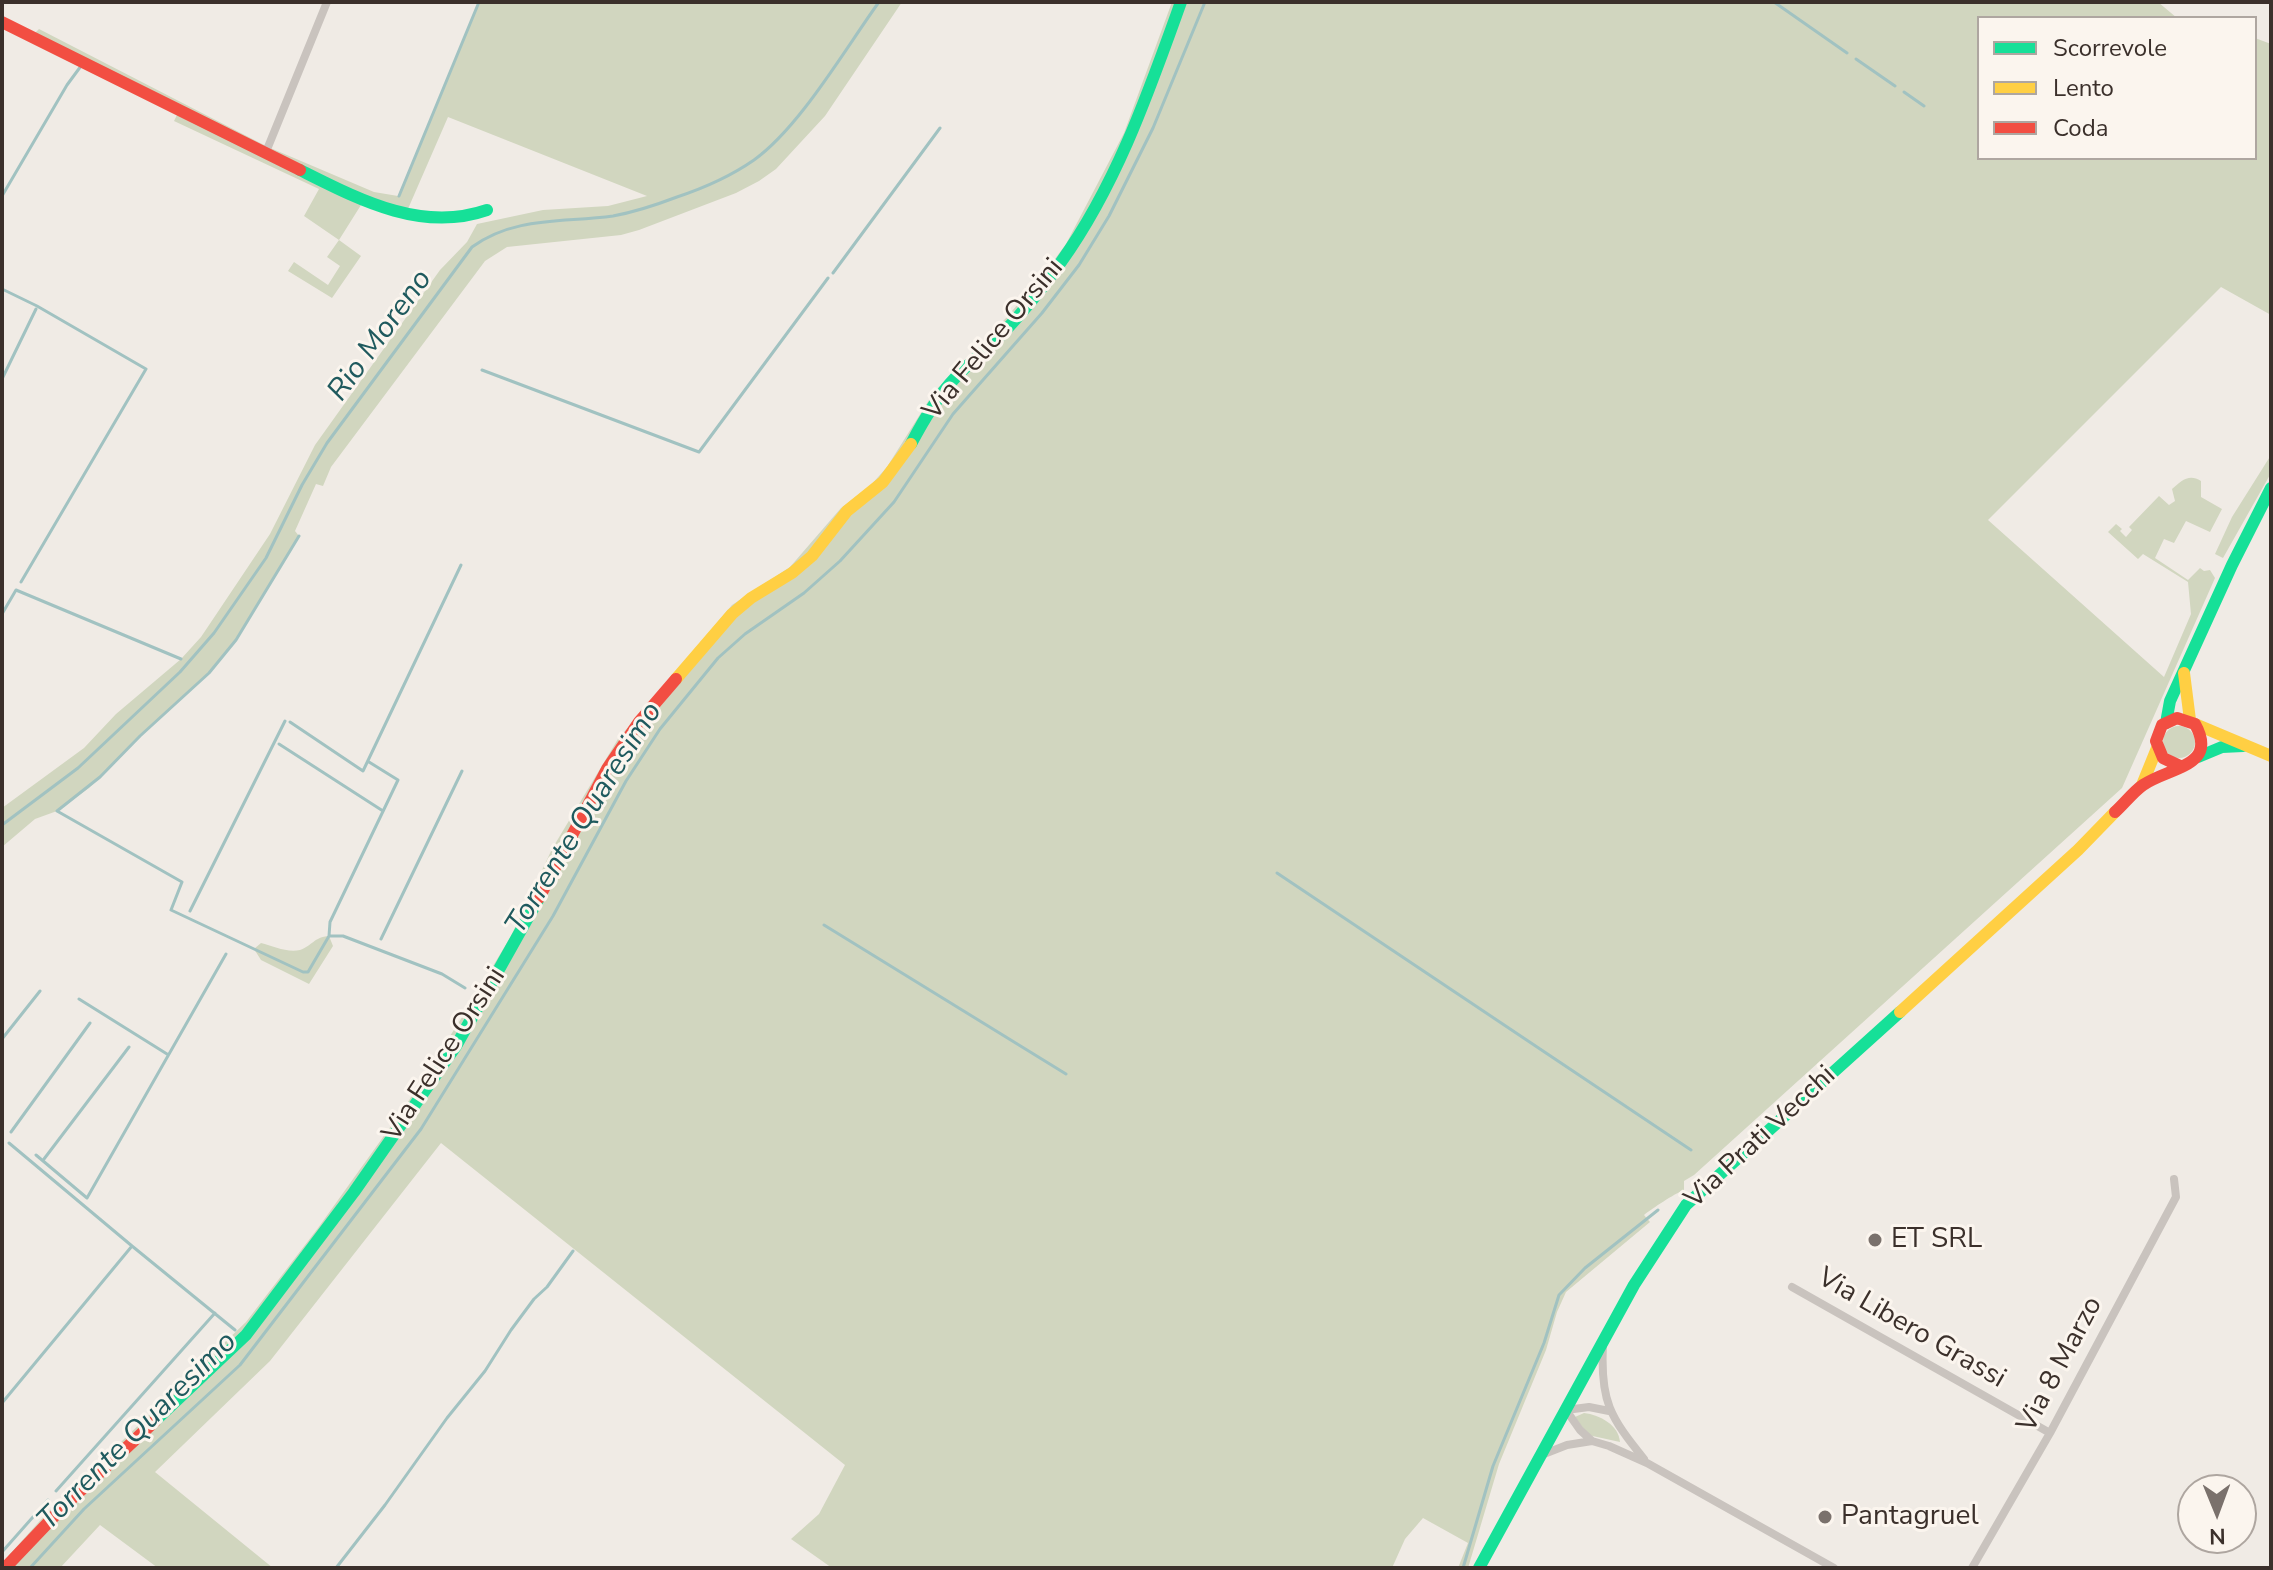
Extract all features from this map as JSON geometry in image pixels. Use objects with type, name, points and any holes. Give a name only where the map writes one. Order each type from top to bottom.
[{"type":"street","points":[[262,153],[268,147],[327,2]]},
{"type":"street","name":"Via Felice Orsini","points":[[5,1568],[84,1486],[246,1335],[354,1192],[456,1046],[518,938],[607,769],[653,704],[732,614],[802,565],[847,511],[883,482],[907,452],[923,421],[953,380],[1005,331],[1061,262],[1085,225],[1120,158],[1152,83],[1181,2]]},
{"type":"street","points":[[2,22],[362,201],[401,213],[436,218],[461,218],[487,210]]},
{"type":"street","name":"Via Prati Vecchi","points":[[2142,785],[2157,748],[2159,730],[2166,723],[2170,701],[2271,488]]},
{"type":"street","points":[[2184,673],[2192,722],[2203,738],[2198,757]]},
{"type":"street","points":[[2166,723],[2177,718],[2192,722],[2271,756]]},
{"type":"street","name":"Via Prati Vecchi","points":[[1479,1568],[1657,1244],[1686,1205],[2078,850],[2142,785],[2222,747],[2250,746]]},
{"type":"street","points":[[2157,748],[2168,763],[2180,766]]},
{"type":"street","name":"Via 8 Marzo","points":[[1972,1568],[2050,1433],[2176,1197],[2174,1179]]},
{"type":"street","name":"Via Libero Grassi","points":[[1792,1287],[2050,1433]]},
{"type":"street","points":[[1603,1340],[1601,1374],[1609,1411],[1647,1463]]},
{"type":"street","points":[[1609,1411],[1589,1407],[1566,1410],[1592,1441],[1647,1463],[1834,1568]]},
{"type":"street","points":[[1544,1454],[1567,1445],[1592,1441]]},
{"type":"green space","points":[[479,2],[902,2],[825,116],[776,169],[759,181],[736,193],[639,230],[621,235],[507,247],[485,261],[331,467],[323,486],[316,484],[295,531],[299,536],[236,640],[209,673],[89,788],[57,811],[35,819],[2,847],[2,808],[84,748],[116,714],[181,659],[201,637],[270,534],[315,445],[440,270],[467,242],[477,224],[543,210],[608,206],[647,196],[448,117],[404,218],[361,205],[339,240],[304,216],[319,189],[174,121],[179,111],[31,37],[39,29],[268,147],[374,192],[398,196]]},
{"type":"green space","points":[[1172,2],[2158,2],[2175,16],[1977,16],[1977,160],[2257,160],[2257,39],[2271,44],[2271,315],[2221,287],[1988,520],[2164,677],[2191,614],[2188,582],[2143,554],[2138,559],[2108,532],[2116,524],[2126,537],[2132,530],[2129,527],[2159,496],[2169,505],[2175,501],[2172,489],[2189,478],[2201,481],[2201,497],[2222,509],[2210,532],[2186,521],[2174,543],[2164,539],[2155,558],[2188,580],[2200,568],[2210,570],[2215,578],[2122,788],[1684,1181],[1684,1190],[1644,1215],[1650,1222],[1566,1292],[1546,1350],[1499,1464],[1468,1568],[1458,1568],[1468,1543],[1423,1518],[1405,1539],[1392,1568],[832,1568],[791,1539],[819,1514],[845,1465],[441,1143],[270,1361],[155,1472],[273,1568],[158,1568],[100,1525],[60,1568],[2,1568],[2,1563],[46,1514],[246,1322],[406,1105],[466,1011],[511,936],[552,849],[618,739],[732,605],[790,567],[841,508],[871,485],[887,467],[934,392],[1007,317],[1066,244],[1124,133]]},
{"type":"green space","points":[[339,240],[361,256],[332,298],[288,271],[294,262],[328,285],[340,266],[327,257]]},
{"type":"green space","points":[[2271,455],[2271,473],[2223,558],[2215,554],[2232,517]]},
{"type":"green space","points":[[2179,726],[2190,731],[2195,742],[2190,753],[2179,758],[2168,753],[2163,742],[2168,731]]},
{"type":"green space","points":[[329,936],[333,946],[309,984],[261,960],[254,949],[261,943],[295,951]]},
{"type":"green space","points":[[1584,1413],[1608,1422],[1620,1442],[1588,1435],[1575,1417]]},
{"type":"waterway","points":[[399,196],[479,2]]},
{"type":"waterway","name":"Rio Moreno","points":[[2,825],[78,768],[180,672],[214,633],[266,558],[302,485],[327,443],[472,247],[488,237],[522,225],[613,216],[645,208],[707,186],[745,166],[771,146],[805,108],[879,2]]},
{"type":"waterway","name":"Torrente Quaresimo","points":[[30,1568],[84,1509],[240,1365],[421,1129],[553,916],[626,781],[660,729],[718,658],[745,634],[804,593],[840,561],[894,502],[953,414],[1042,313],[1079,265],[1109,216],[1153,128],[1205,2]]},
{"type":"waterway","points":[[1774,2],[1847,53]]},
{"type":"waterway","points":[[1856,59],[1895,86]]},
{"type":"waterway","points":[[2,196],[81,66]]},
{"type":"waterway","points":[[1904,92],[1924,106]]},
{"type":"waterway","points":[[833,273],[940,128]]},
{"type":"waterway","points":[[482,370],[699,452],[828,278]]},
{"type":"waterway","points":[[2,289],[146,369],[21,582]]},
{"type":"waterway","points":[[2,379],[36,309]]},
{"type":"waterway","points":[[299,536],[236,640],[209,673],[100,777],[57,811],[182,882],[171,910],[303,972],[308,972],[329,936],[343,936],[442,974],[465,988]]},
{"type":"waterway","points":[[290,722],[363,771],[461,565]]},
{"type":"waterway","points":[[2,614],[16,590],[181,659]]},
{"type":"waterway","points":[[190,911],[285,721]]},
{"type":"waterway","points":[[279,744],[383,811]]},
{"type":"waterway","points":[[329,936],[330,922],[398,780],[369,762]]},
{"type":"waterway","points":[[381,939],[462,771]]},
{"type":"waterway","points":[[1277,873],[1691,1150]]},
{"type":"waterway","points":[[824,925],[1066,1074]]},
{"type":"waterway","points":[[36,1155],[87,1198],[226,954]]},
{"type":"waterway","points":[[2,1039],[40,991]]},
{"type":"waterway","points":[[79,999],[167,1054]]},
{"type":"waterway","points":[[11,1132],[90,1023]]},
{"type":"waterway","points":[[44,1159],[129,1047]]},
{"type":"waterway","points":[[2,1403],[132,1246],[9,1143]]},
{"type":"waterway","points":[[1463,1568],[1493,1466],[1544,1343],[1559,1295],[1585,1268],[1658,1210]]},
{"type":"waterway","points":[[132,1246],[235,1330]]},
{"type":"waterway","points":[[336,1568],[485,1371],[534,1299],[547,1287],[573,1251]]},
{"type":"waterway","points":[[56,1491],[215,1313]]},
{"type":"waterway","points":[[2,1552],[48,1500]]},
{"type":"traffic: fast","points":[[911,444],[942,393],[1019,316],[1081,232],[1130,136],[1181,2]]},
{"type":"traffic: fast","points":[[300,170],[390,210],[438,218],[487,210]]},
{"type":"traffic: fast","points":[[2166,723],[2170,701],[2271,488]]},
{"type":"traffic: fast","points":[[2198,757],[2222,747],[2243,746]]},
{"type":"traffic: fast","points":[[155,1421],[246,1335],[354,1192],[456,1046],[539,898]]},
{"type":"traffic: fast","points":[[1479,1568],[1634,1285],[1686,1205],[1900,1012]]},
{"type":"traffic: slow","points":[[676,679],[732,614],[812,556],[847,511],[883,482],[911,444]]},
{"type":"traffic: slow","points":[[2184,673],[2190,720]]},
{"type":"traffic: slow","points":[[2195,724],[2271,756]]},
{"type":"traffic: slow","points":[[2142,785],[2157,748]]},
{"type":"traffic: slow","points":[[1900,1012],[2078,850],[2115,812]]},
{"type":"traffic: jam","points":[[2,22],[300,170]]},
{"type":"traffic: jam","points":[[539,898],[607,769],[639,722],[676,679]]},
{"type":"traffic: jam","points":[[2115,812],[2143,785],[2188,764],[2196,757],[2201,749],[2201,738],[2195,724],[2177,718],[2162,725],[2156,741],[2163,758],[2180,766]]},
{"type":"traffic: jam","points":[[5,1568],[63,1507],[155,1421]]},
{"type":"place","name":"ET SRL","points":[[1875,1240]]},
{"type":"place","name":"Pantagruel","points":[[1825,1517]]}]
